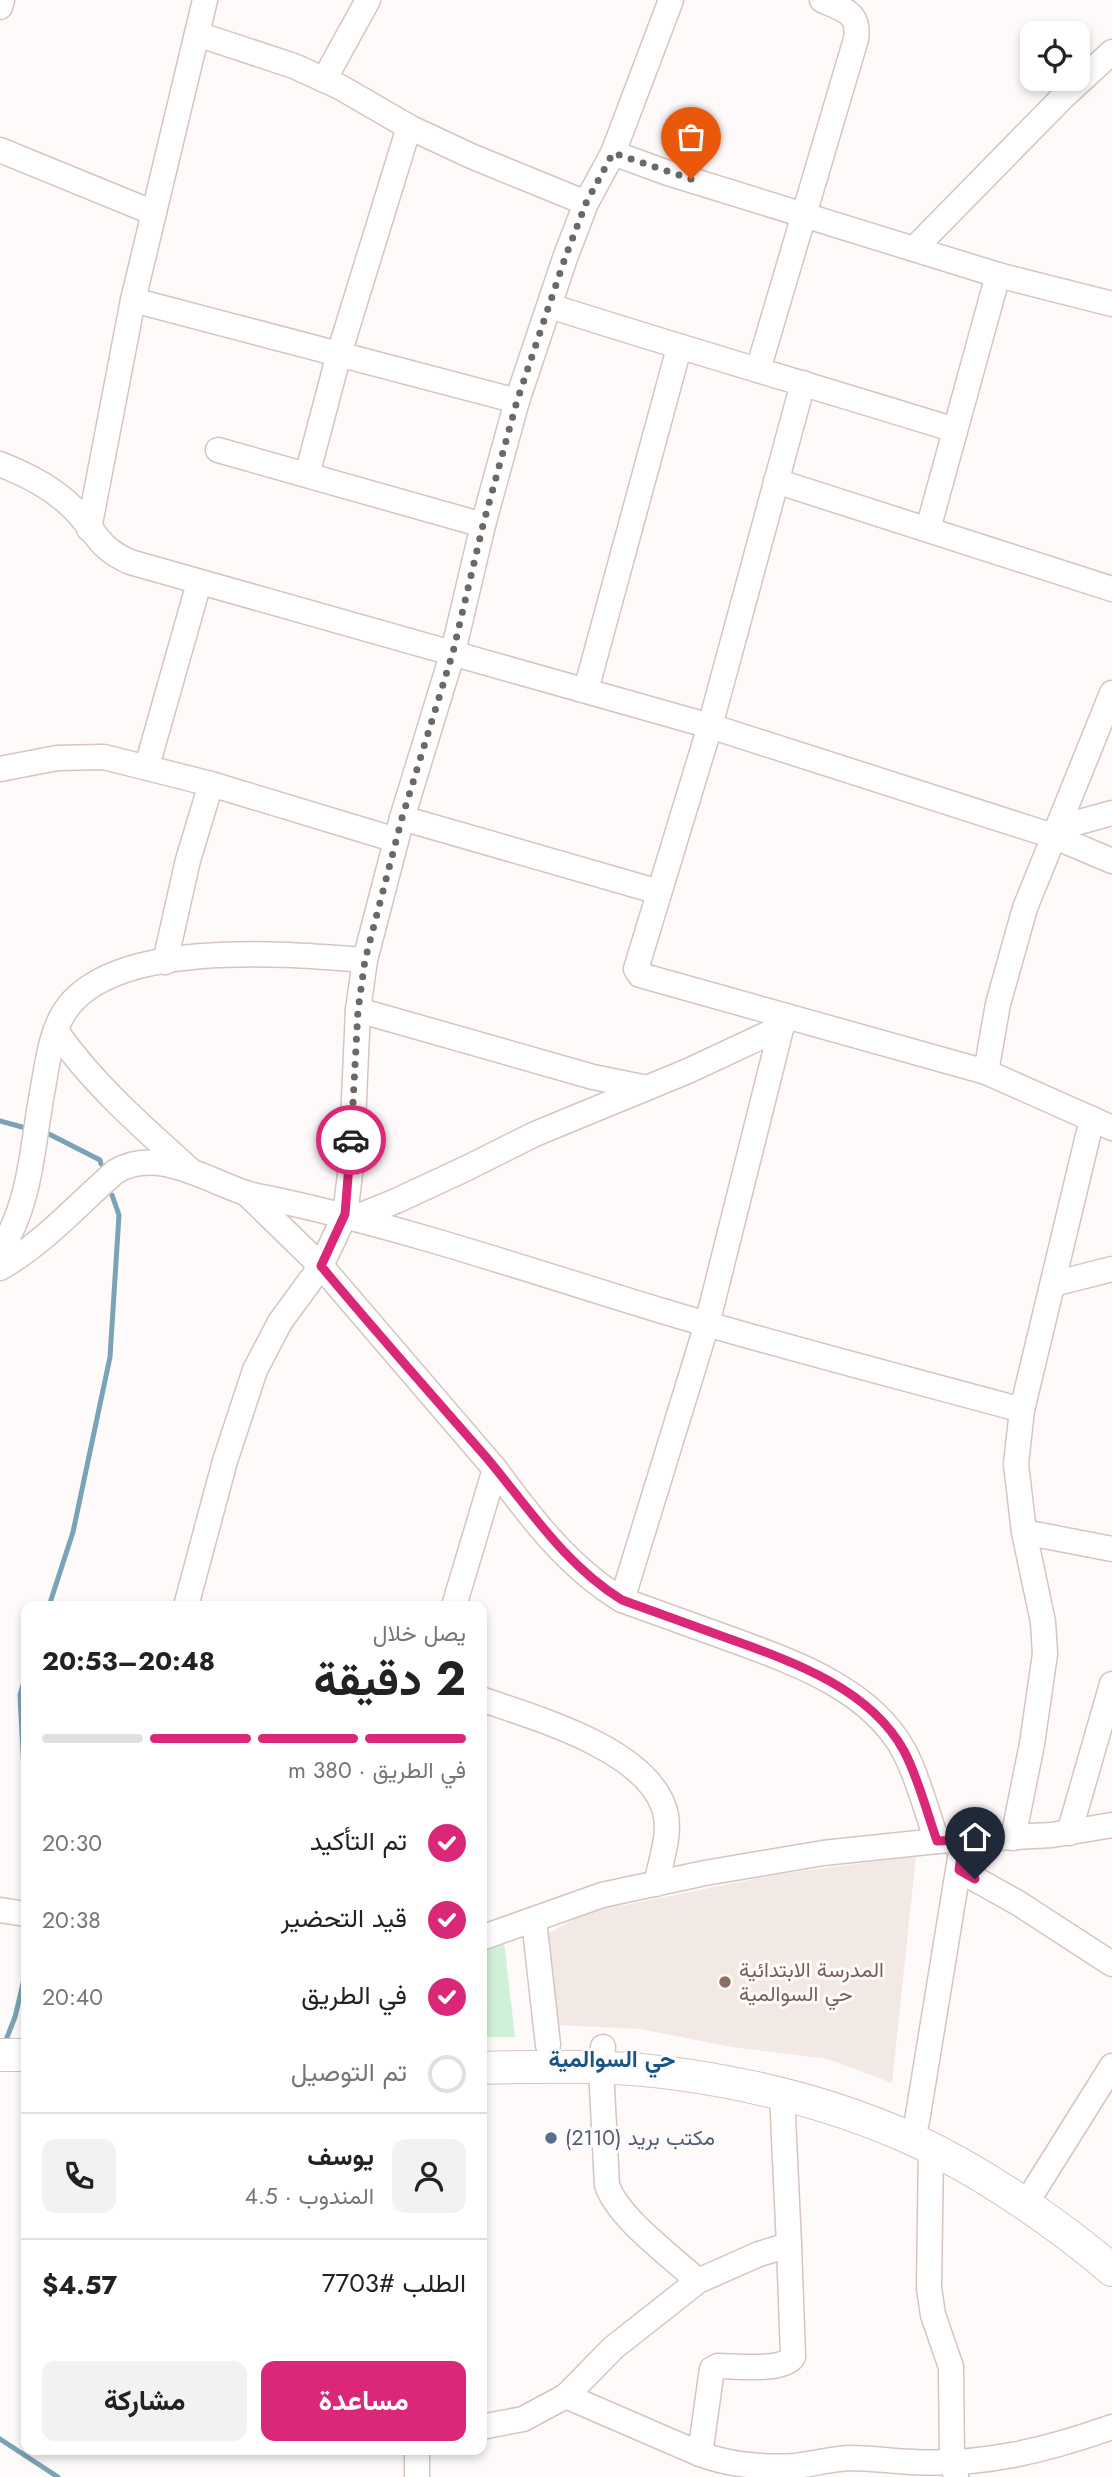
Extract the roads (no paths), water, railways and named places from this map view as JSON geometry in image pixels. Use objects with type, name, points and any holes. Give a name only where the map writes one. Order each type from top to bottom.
[{"type":"main road","points":[[487,2047],[548,2045],[782,2095],[920,2136],[985,2157],[1035,2189],[1112,2248]]},
{"type":"main road","points":[[487,2067],[660,2051],[792,2077],[920,2136],[1044,2218],[1112,2270]]},
{"type":"main road","points":[[0,2055],[21,2055]]},
{"type":"main road","points":[[0,2072],[21,2072]]},
{"type":"street","points":[[0,7],[2,0]]},
{"type":"street","points":[[89,529],[132,300],[205,0]]},
{"type":"street","points":[[324,80],[368,0]]},
{"type":"street","points":[[187,1601],[225,1461],[255,1370],[280,1322],[321,1266],[349,1216],[358,1010],[365,960],[399,829],[453,652],[483,525],[517,401],[586,203],[613,153],[671,0]]},
{"type":"street","points":[[758,370],[858,30],[857,21],[852,16],[822,0]]},
{"type":"street","points":[[197,34],[294,66],[409,127],[471,156],[586,203]]},
{"type":"street","points":[[914,249],[1062,97],[1112,52]]},
{"type":"street","points":[[307,475],[339,354],[409,127]]},
{"type":"street","points":[[0,150],[153,213]]},
{"type":"street","points":[[613,153],[668,173],[998,275],[1112,304]]},
{"type":"street","points":[[928,529],[998,275]]},
{"type":"street","points":[[132,300],[517,401]]},
{"type":"street","points":[[550,306],[679,348],[955,430]]},
{"type":"street","points":[[586,691],[679,348]]},
{"type":"street","points":[[803,383],[710,726],[636,967],[638,973],[783,1022],[986,1072],[1102,1124],[1053,1284],[1022,1410],[1016,1464],[1024,1532],[1043,1622],[1045,1654],[1037,1717],[1013,1838]]},
{"type":"street","points":[[218,450],[483,525]]},
{"type":"street","points":[[0,465],[30,477],[57,495],[76,511],[100,544],[112,554],[199,583],[710,726],[1055,832],[1112,861]]},
{"type":"street","points":[[776,481],[1112,589]]},
{"type":"street","points":[[147,766],[199,583]]},
{"type":"street","points":[[986,1072],[990,1039],[1009,958],[1025,908],[1112,693]]},
{"type":"street","points":[[0,769],[57,758],[104,757],[659,892]]},
{"type":"street","points":[[165,961],[188,860],[211,784]]},
{"type":"street","points":[[1055,832],[1112,813]]},
{"type":"street","points":[[0,1251],[19,1216],[26,1193],[55,1031],[66,1010],[80,996],[106,977],[187,957],[277,953],[365,960]]},
{"type":"street","points":[[358,1010],[593,1077],[648,1088]]},
{"type":"street","points":[[349,1216],[396,1201],[535,1134],[688,1072],[783,1022]]},
{"type":"street","points":[[622,1600],[708,1324],[783,1022]]},
{"type":"street","points":[[55,1031],[73,1056],[157,1141],[190,1170]]},
{"type":"street","points":[[0,1268],[43,1240],[95,1190],[126,1165],[142,1162],[190,1170],[247,1194],[349,1216],[708,1324],[1022,1410]]},
{"type":"street","points":[[247,1194],[321,1266],[495,1469],[529,1514],[573,1562],[604,1589],[622,1600],[778,1656],[815,1673],[851,1694],[884,1724],[904,1751],[937,1841]]},
{"type":"street","points":[[1053,1284],[1112,1269]]},
{"type":"street","points":[[455,1601],[495,1469]]},
{"type":"street","points":[[1024,1532],[1104,1548],[1112,1565]]},
{"type":"street","points":[[1069,1833],[1112,1684]]},
{"type":"street","points":[[487,1701],[590,1740],[624,1759],[645,1779],[663,1805],[667,1831],[656,1884]]},
{"type":"street","points":[[487,1936],[603,1895],[823,1853],[937,1841],[1069,1833],[1112,1825]]},
{"type":"street","points":[[954,2469],[951,2367],[933,2315],[929,2288],[920,2136],[963,1840]]},
{"type":"street","points":[[959,1870],[1018,1903],[1112,1964]]},
{"type":"street","points":[[0,1910],[21,1913]]},
{"type":"street","points":[[534,1920],[548,2045]]},
{"type":"street","points":[[602,2057],[607,2185],[611,2199],[698,2281]]},
{"type":"street","points":[[1035,2189],[1112,2066]]},
{"type":"street","points":[[700,2454],[712,2369],[718,2366],[779,2366],[793,2357],[782,2095]]},
{"type":"street","points":[[487,2426],[523,2419],[566,2396],[613,2347],[698,2281],[759,2254],[789,2245]]},
{"type":"street","points":[[566,2396],[722,2462],[795,2466],[811,2470],[845,2459],[876,2458],[954,2469],[1059,2446],[1112,2427]]},
{"type":"street","points":[[417,2455],[417,2477]]},
{"type":"waterway","points":[[0,1121],[22,1127]]},
{"type":"waterway","points":[[47,1133],[100,1160],[101,1164]]},
{"type":"waterway","points":[[51,1601],[73,1532],[110,1357],[119,1215],[112,1195]]},
{"type":"waterway","points":[[21,1692],[21,1714]]},
{"type":"waterway","points":[[4,2045],[21,1992]]},
{"type":"waterway","points":[[0,2439],[21,2453]]},
{"type":"waterway","points":[[24,2455],[58,2477]]},
{"type":"place","name":"المدرسة الابتدائية حي السوالمية","points":[[725,1982]]},
{"type":"place","name":"مكتب بريد (2110)","points":[[551,2138]]},
{"type":"district","name":"حي السوالمية","points":[[612,2059]]}]
